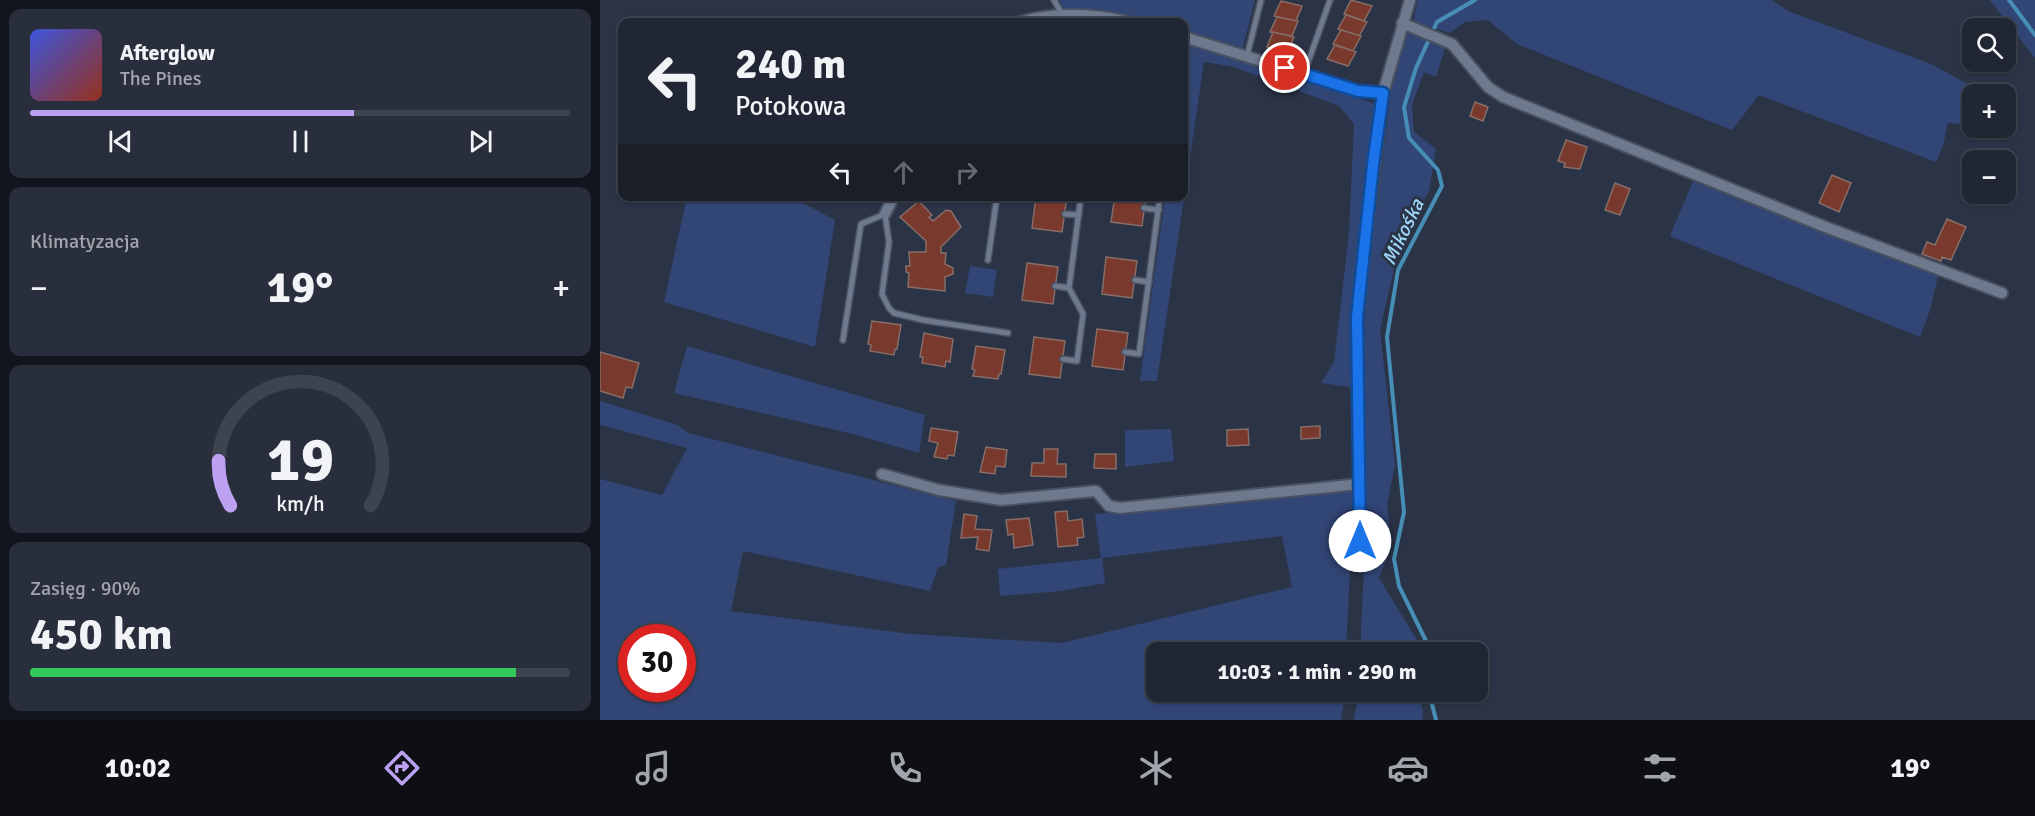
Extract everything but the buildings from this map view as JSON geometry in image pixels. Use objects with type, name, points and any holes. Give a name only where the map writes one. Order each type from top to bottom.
[{"type":"street","points":[[1360,541],[1357,317],[1383,93],[1410,0]]},
{"type":"street","points":[[1042,18],[1062,14],[1111,18]]},
{"type":"street","points":[[1402,23],[1452,44],[1488,87],[1503,97],[1823,226],[2002,293]]},
{"type":"street","points":[[1188,38],[1358,91],[1383,93]]},
{"type":"street","points":[[885,214],[892,201]]},
{"type":"street","points":[[882,474],[939,490],[1001,500],[1096,491],[1109,506],[1120,508],[1360,484]]},
{"type":"lane","points":[[1054,0],[1062,14]]},
{"type":"lane","points":[[1247,56],[1261,0]]},
{"type":"lane","points":[[1304,74],[1330,0]]},
{"type":"lane","points":[[988,260],[995,201]]},
{"type":"lane","points":[[1063,359],[1077,361],[1083,314],[1069,288],[1080,201]]},
{"type":"lane","points":[[1125,351],[1139,354],[1160,201]]},
{"type":"lane","points":[[1144,208],[1159,210]]},
{"type":"lane","points":[[843,340],[861,224],[885,214],[889,242],[882,294],[894,313],[923,320],[1008,333]]},
{"type":"lane","points":[[1065,214],[1079,215]]},
{"type":"lane","points":[[1135,280],[1149,282]]},
{"type":"lane","points":[[1055,286],[1069,288]]},
{"type":"shaded area","points":[[1059,0],[1255,0],[1243,47],[1238,48],[1188,33],[1188,18],[1139,18],[1064,10]]},
{"type":"shaded area","points":[[1418,0],[1772,0],[1788,11],[1931,64],[1968,84],[1962,84],[1962,124],[1948,123],[1943,146],[1936,162],[1759,95],[1732,130],[1517,44],[1488,20],[1465,22],[1450,33],[1413,22]]},
{"type":"shaded area","points":[[1990,0],[2035,0],[2035,58],[2016,34],[2016,18],[2004,18]]},
{"type":"shaded area","points":[[1408,31],[1446,44],[1436,77],[1424,72],[1412,105],[1414,132],[1436,149],[1429,191],[1406,232],[1389,255],[1396,260],[1380,330],[1395,465],[1387,505],[1392,546],[1379,578],[1417,642],[1360,642],[1365,545],[1371,542],[1374,527],[1365,519],[1364,310],[1393,76]]},
{"type":"shaded area","points":[[1188,43],[1376,104],[1357,263],[1351,387],[1321,383],[1334,362],[1349,233],[1354,124],[1339,106],[1234,67],[1204,62],[1188,171]]},
{"type":"shaded area","points":[[1693,181],[1938,276],[1930,310],[1920,337],[1670,236]]},
{"type":"shaded area","points":[[686,201],[799,201],[835,220],[815,347],[664,302]]},
{"type":"shaded area","points":[[1164,201],[1184,201],[1157,381],[1140,381]]},
{"type":"shaded area","points":[[970,266],[997,270],[993,297],[965,293]]},
{"type":"shaded area","points":[[687,346],[925,415],[919,453],[849,433],[674,393]]},
{"type":"shaded area","points":[[600,401],[678,425],[688,433],[956,501],[946,565],[938,567],[930,591],[743,551],[731,611],[911,634],[1062,643],[1292,587],[1282,536],[1102,558],[1105,583],[1061,591],[1000,596],[998,569],[1101,558],[1095,514],[1354,489],[1346,642],[1146,642],[1146,702],[1344,702],[1341,720],[600,720],[600,479],[662,495],[687,448],[600,425]]},
{"type":"shaded area","points":[[1171,429],[1174,461],[1125,467],[1125,430]]},
{"type":"shaded area","points":[[1357,702],[1421,702],[1423,713],[1422,720],[1354,720]]},
{"type":"waterway","name":"Mikośka","points":[[1427,642],[1399,586],[1394,559],[1404,512],[1387,337],[1398,270],[1442,186],[1438,170],[1409,138],[1404,107],[1416,68],[1437,22],[1475,0]]},
{"type":"waterway","points":[[2009,0],[2035,35]]},
{"type":"waterway","name":"Mikośka","points":[[1432,702],[1436,720]]},
{"type":"route","points":[[1285,68],[1358,91],[1383,93],[1357,317],[1360,541]]}]
